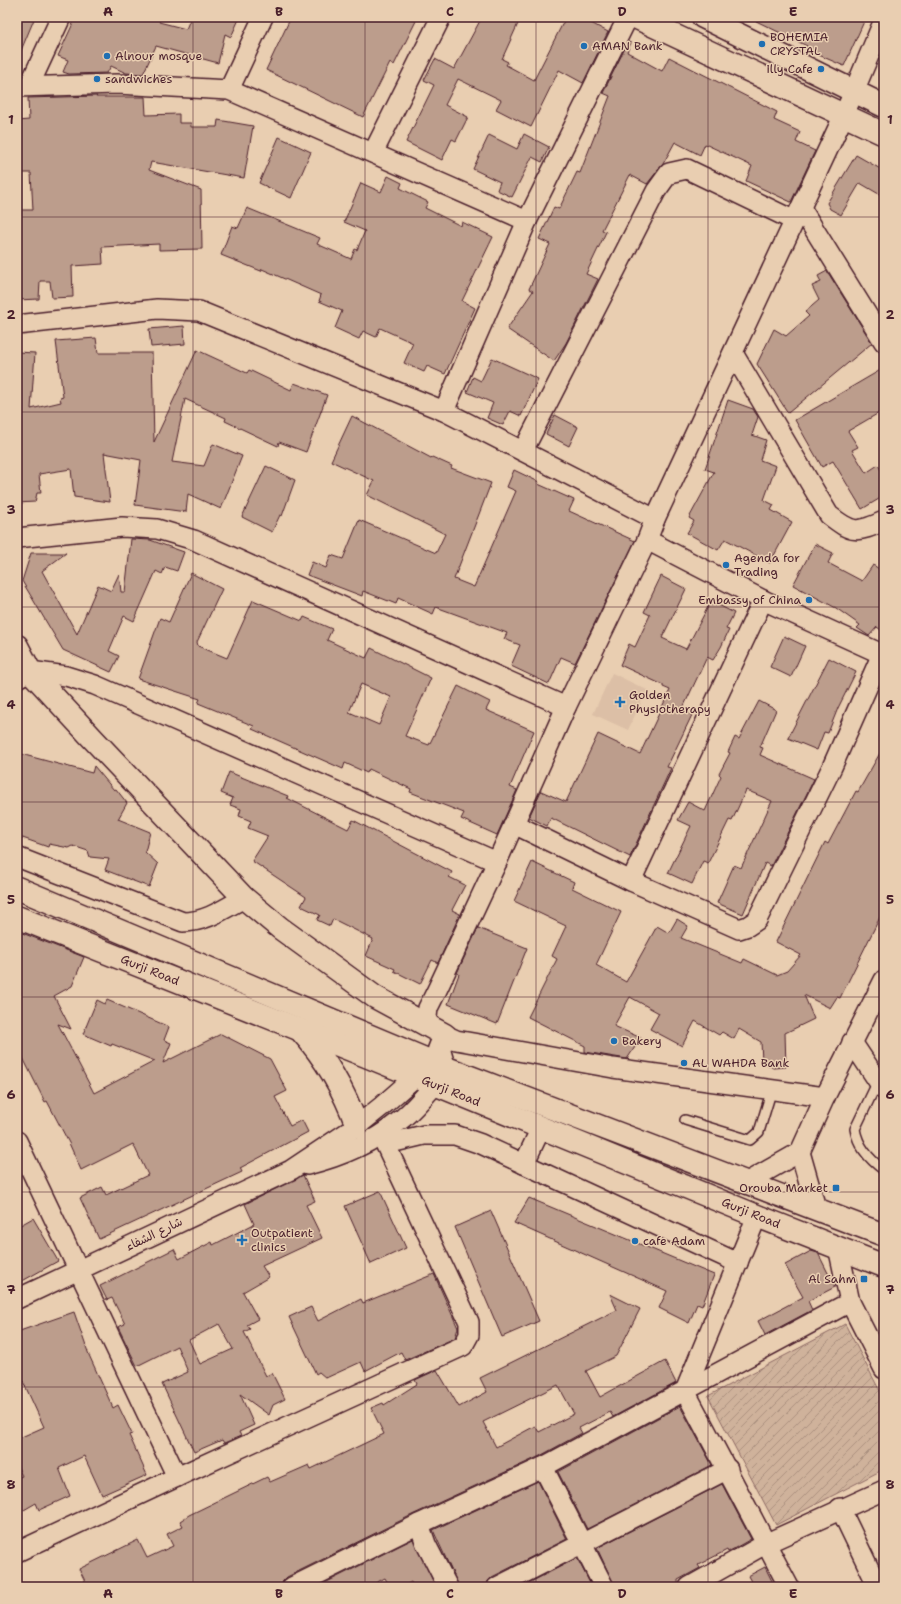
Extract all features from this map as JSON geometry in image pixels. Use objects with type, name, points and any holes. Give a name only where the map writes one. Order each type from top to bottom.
[{"type":"main road","points":[[635,17],[884,134]]},
{"type":"main road","points":[[703,17],[884,106]]},
{"type":"main road","points":[[17,646],[24,674],[94,740],[244,898],[280,928],[375,997],[433,1057]]},
{"type":"main road","name":"Gurji Road","points":[[17,888],[433,1057],[884,1235]]},
{"type":"main road","name":"Gurji Road","points":[[17,917],[299,1029],[433,1057],[541,1128],[884,1266]]},
{"type":"main road","points":[[299,1029],[318,1050],[332,1071],[347,1098],[357,1126]]},
{"type":"street","points":[[23,86],[61,17]]},
{"type":"street","points":[[229,90],[264,17]]},
{"type":"street","points":[[373,153],[441,17]]},
{"type":"street","points":[[444,411],[527,221],[628,17]]},
{"type":"street","points":[[433,1057],[428,1008],[497,862],[566,707],[647,540],[655,519],[844,115],[884,20]]},
{"type":"street","points":[[23,86],[117,84],[229,90],[527,221]]},
{"type":"street","points":[[523,451],[653,198],[669,173],[687,170],[798,214],[884,342]]},
{"type":"street","points":[[17,325],[157,309],[199,311],[444,411],[655,519]]},
{"type":"street","points":[[733,353],[829,516],[846,528],[864,530],[884,521]]},
{"type":"street","points":[[17,538],[122,527],[157,529],[194,540],[566,707]]},
{"type":"street","points":[[514,824],[631,881],[738,928],[748,926],[757,920],[832,767],[883,655],[764,600],[647,540]]},
{"type":"street","points":[[631,881],[764,600]]},
{"type":"street","points":[[24,674],[66,676],[95,685],[497,862]]},
{"type":"street","points":[[17,857],[183,922],[195,922],[210,917],[244,898]]},
{"type":"street","points":[[747,1182],[800,1152],[825,1097],[884,980]]},
{"type":"street","points":[[433,1057],[456,1040],[613,1068],[825,1097]]},
{"type":"street","points":[[852,1042],[881,1086]]},
{"type":"street","name":"شارع الشفاء","points":[[17,1300],[291,1170],[357,1126],[382,1106],[433,1057]]},
{"type":"street","name":"شارع الشفاء","points":[[291,1170],[336,1158],[383,1139],[400,1122],[433,1057]]},
{"type":"street","points":[[524,1164],[541,1128]]},
{"type":"street","points":[[17,1552],[463,1346],[469,1335],[469,1322],[383,1139],[424,1135],[455,1135],[481,1144],[738,1263]]},
{"type":"street","points":[[17,1141],[177,1477]]},
{"type":"street","points":[[800,1152],[816,1208]]},
{"type":"street","points":[[685,1391],[757,1216]]},
{"type":"street","points":[[838,1247],[850,1302],[884,1369]]},
{"type":"street","points":[[292,1587],[419,1524],[544,1467],[850,1302]]},
{"type":"street","points":[[685,1391],[728,1469],[789,1587]]},
{"type":"street","points":[[544,1467],[604,1587]]},
{"type":"street","points":[[497,1587],[728,1469]]},
{"type":"street","points":[[689,1587],[767,1543],[840,1508],[884,1490]]},
{"type":"street","points":[[840,1508],[878,1587]]},
{"type":"street","points":[[419,1524],[426,1544],[448,1587]]},
{"type":"lane","points":[[881,1086],[855,1129],[856,1138],[869,1159],[884,1170]]},
{"type":"lane","points":[[685,1120],[750,1140],[759,1132],[772,1089]]},
{"type":"shaded area","name":"Golden Physiotherapy","points":[[612,673],[647,690],[628,730],[593,714]]},
{"type":"shaded area","points":[[845,1324],[884,1399],[884,1469],[776,1525],[708,1396]]},
{"type":"building","points":[[17,17],[35,17],[17,60]]},
{"type":"building","points":[[76,17],[162,17],[159,22],[186,29],[191,17],[240,17],[231,37],[225,34],[218,63],[156,46],[143,74],[126,73],[111,66],[107,73],[69,74],[63,72],[68,60],[58,56]]},
{"type":"building","points":[[291,17],[408,17],[416,21],[394,65],[390,63],[363,117],[266,70]]},
{"type":"building","points":[[482,17],[521,17],[502,59],[508,62],[506,65],[534,80],[566,17],[580,17],[608,32],[583,83],[559,70],[531,127],[496,109],[501,100],[458,79],[445,105],[468,117],[456,141],[452,139],[442,160],[406,142],[434,85],[424,80],[435,59],[454,69]]},
{"type":"building","points":[[748,17],[866,17],[844,66],[805,49],[807,46]]},
{"type":"building","points":[[628,42],[631,43],[627,52],[662,71],[669,57],[777,112],[774,120],[800,132],[796,142],[815,151],[791,202],[746,181],[752,166],[705,144],[700,155],[675,142],[663,164],[647,184],[630,175],[602,230],[606,232],[586,274],[598,279],[566,343],[554,361],[507,329],[533,291],[529,289],[550,244],[539,239],[554,207],[559,209],[577,172],[580,173],[610,96],[603,93]]},
{"type":"building","points":[[97,96],[96,97],[145,97],[146,115],[179,114],[179,123],[191,123],[191,127],[217,127],[218,120],[253,126],[244,178],[151,162],[149,170],[201,190],[202,249],[159,250],[159,244],[102,247],[103,264],[72,266],[73,297],[52,298],[50,281],[40,281],[39,299],[17,300],[17,210],[33,210],[31,173],[17,173],[17,121],[29,120],[28,98]]},
{"type":"building","points":[[524,134],[549,147],[542,162],[532,157],[512,197],[497,190],[500,182],[473,169],[489,135],[517,149]]},
{"type":"building","points":[[279,137],[311,152],[291,198],[259,183]]},
{"type":"building","points":[[856,155],[884,171],[884,197],[860,183],[841,215],[830,209],[827,203]]},
{"type":"building","points":[[388,176],[402,183],[400,188],[428,202],[425,208],[461,226],[462,222],[493,237],[462,301],[475,308],[445,374],[427,366],[424,372],[404,363],[413,343],[380,328],[376,337],[363,331],[359,339],[335,328],[342,311],[319,301],[321,295],[262,269],[261,271],[221,255],[232,226],[238,228],[247,208],[320,238],[317,244],[351,259],[355,249],[357,250],[365,231],[344,222],[361,183],[381,192]]},
{"type":"building","points":[[827,271],[872,343],[788,413],[757,364],[774,329],[786,336],[809,316],[805,312],[819,300],[812,286],[821,282],[818,276]]},
{"type":"building","points":[[184,326],[185,344],[151,347],[149,329]]},
{"type":"building","points":[[96,338],[98,353],[152,353],[154,442],[197,350],[247,373],[249,370],[291,390],[294,383],[327,395],[306,452],[279,442],[278,446],[225,421],[226,418],[185,399],[172,462],[204,466],[213,444],[242,456],[221,509],[188,494],[186,512],[135,505],[141,460],[104,453],[110,502],[74,497],[71,469],[39,474],[41,493],[37,493],[35,502],[17,503],[17,352],[35,353],[31,409],[61,402],[60,398],[63,397],[56,341]]},
{"type":"building","points":[[492,358],[538,379],[521,416],[510,411],[503,425],[487,418],[493,403],[467,392],[473,377],[481,381]]},
{"type":"building","points":[[884,368],[884,410],[848,431],[858,447],[852,450],[866,473],[878,465],[884,475],[884,496],[862,509],[833,461],[822,467],[795,420]]},
{"type":"building","points":[[728,400],[753,409],[758,417],[752,435],[766,440],[760,460],[776,466],[764,500],[774,505],[771,510],[792,522],[770,563],[725,539],[718,550],[687,533],[694,521],[689,518],[714,472],[705,469]]},
{"type":"building","points":[[555,415],[578,427],[569,446],[546,434]]},
{"type":"building","points":[[352,416],[431,458],[432,457],[452,466],[451,468],[491,483],[454,579],[474,587],[516,491],[507,487],[514,470],[539,482],[538,484],[574,500],[569,511],[635,541],[575,663],[561,657],[549,684],[511,666],[520,645],[504,639],[507,633],[436,607],[433,614],[398,598],[396,604],[363,591],[362,596],[307,575],[312,562],[326,568],[331,555],[343,559],[359,520],[436,553],[445,534],[367,495],[374,481],[331,461]]},
{"type":"building","points":[[266,466],[295,480],[282,516],[280,515],[272,532],[242,517]]},
{"type":"building","points":[[131,539],[150,540],[184,552],[177,571],[165,567],[162,574],[156,571],[134,621],[124,616],[109,651],[119,656],[111,672],[63,650],[22,581],[31,553],[66,553],[42,571],[77,634],[98,585],[111,591],[119,574],[121,592],[125,592]]},
{"type":"building","points":[[815,544],[833,553],[828,563],[862,581],[873,565],[884,572],[884,632],[877,627],[869,636],[857,628],[860,625],[836,608],[793,585]]},
{"type":"building","points":[[191,573],[222,589],[197,642],[198,646],[227,658],[253,600],[302,621],[304,617],[332,629],[327,640],[366,658],[371,648],[431,678],[405,736],[429,745],[458,686],[490,702],[486,710],[534,731],[510,787],[517,790],[497,835],[461,819],[464,813],[410,792],[411,789],[369,769],[367,773],[345,763],[343,769],[252,729],[254,726],[198,703],[200,699],[138,679],[160,618],[169,622]],"holes":[[[361,684],[391,697],[379,725],[349,712]]]},
{"type":"building","points":[[661,576],[686,589],[662,638],[686,649],[711,601],[734,613],[726,629],[729,630],[721,647],[713,660],[707,657],[682,710],[692,715],[667,767],[671,768],[630,857],[551,818],[547,826],[529,817],[541,791],[566,802],[598,734],[640,754],[670,690],[663,687],[663,685],[620,665],[629,644],[635,647],[650,615],[644,612]]},
{"type":"building","points":[[784,636],[805,646],[791,677],[770,667]]},
{"type":"building","points":[[829,658],[856,672],[838,708],[828,733],[824,732],[817,750],[788,738]]},
{"type":"building","points":[[759,701],[776,710],[760,747],[763,748],[760,755],[814,779],[771,866],[765,863],[743,914],[717,903],[734,865],[741,868],[772,801],[746,790],[732,821],[729,820],[708,863],[703,861],[692,884],[668,873],[691,826],[678,820],[688,802],[705,811],[721,776],[719,774],[730,753],[728,752],[735,737],[739,739]]},
{"type":"building","points":[[884,746],[884,909],[840,998],[837,997],[830,1008],[804,995],[814,1019],[785,1033],[786,1067],[773,1068],[762,1061],[761,1042],[739,1029],[734,1039],[722,1032],[719,1035],[695,1021],[682,1046],[650,1029],[659,1013],[630,997],[614,1026],[641,1038],[627,1059],[585,1052],[585,1046],[528,1017],[557,959],[552,956],[566,926],[514,901],[532,862],[574,882],[572,888],[621,912],[596,965],[626,982],[657,926],[669,933],[677,919],[688,926],[681,938],[742,963],[744,959],[777,975],[787,971],[801,955],[776,942],[825,842],[828,844],[856,791],[858,792]]},
{"type":"building","points":[[17,753],[92,773],[94,766],[127,803],[118,819],[150,832],[145,852],[158,864],[149,887],[105,870],[109,859],[90,857],[88,851],[73,846],[69,848],[49,844],[48,847],[17,836]]},
{"type":"building","points":[[229,772],[288,796],[287,798],[348,829],[353,820],[452,872],[449,877],[465,885],[452,910],[460,914],[438,963],[432,960],[420,984],[394,971],[395,969],[366,956],[373,939],[333,919],[330,926],[317,920],[320,915],[301,906],[306,897],[252,861],[268,836],[248,828],[251,821],[239,816],[241,809],[230,805],[233,798],[221,793]]},
{"type":"building","points":[[478,928],[527,948],[497,1024],[448,1004],[459,974],[457,973]]},
{"type":"building","points":[[17,931],[84,957],[72,986],[54,996],[71,1029],[58,1024],[94,1093],[155,1061],[112,1044],[111,1046],[83,1034],[97,1000],[105,1004],[107,1000],[169,1027],[164,1040],[171,1043],[163,1063],[221,1034],[270,1059],[287,1091],[275,1097],[290,1126],[302,1120],[308,1132],[240,1168],[242,1172],[99,1239],[80,1198],[102,1187],[106,1195],[148,1175],[133,1144],[81,1170],[69,1143],[47,1101],[45,1102],[17,1046]]},
{"type":"building","points":[[303,1175],[315,1201],[306,1205],[322,1238],[262,1266],[269,1277],[243,1292],[258,1319],[247,1325],[250,1329],[244,1332],[266,1376],[272,1373],[285,1399],[273,1405],[269,1415],[240,1394],[254,1425],[239,1432],[241,1436],[224,1443],[222,1440],[194,1452],[162,1384],[188,1372],[177,1346],[137,1366],[118,1327],[125,1324],[112,1298],[107,1300],[100,1286],[174,1249],[179,1259],[212,1242],[213,1245],[254,1224],[245,1204]],"holes":[[[219,1324],[233,1349],[200,1364],[189,1340]]]},
{"type":"building","points":[[380,1191],[406,1248],[371,1264],[345,1206]]},
{"type":"building","points":[[529,1198],[714,1275],[702,1306],[697,1304],[689,1323],[659,1308],[667,1291],[514,1223]]},
{"type":"building","points":[[491,1211],[539,1321],[502,1337],[455,1227]]},
{"type":"building","points":[[33,1218],[58,1261],[17,1284],[17,1227]]},
{"type":"building","points":[[811,1251],[818,1253],[835,1287],[808,1301],[812,1310],[765,1335],[758,1321],[803,1297],[785,1265]]},
{"type":"building","points":[[434,1274],[458,1328],[455,1338],[405,1360],[401,1352],[365,1371],[361,1362],[326,1378],[319,1372],[316,1374],[289,1317],[311,1307],[318,1321],[361,1299],[363,1303]]},
{"type":"building","points":[[610,1294],[640,1309],[616,1356],[586,1371],[600,1397],[665,1361],[676,1383],[613,1417],[610,1412],[579,1428],[582,1433],[538,1457],[412,1515],[287,1577],[283,1581],[281,1587],[88,1587],[79,1569],[138,1540],[147,1558],[173,1546],[167,1534],[183,1526],[180,1521],[189,1515],[267,1477],[270,1482],[309,1465],[311,1469],[384,1434],[371,1408],[383,1403],[384,1405],[417,1384],[415,1380],[437,1370],[459,1407],[487,1392],[480,1378],[617,1310]],"holes":[[[558,1385],[574,1414],[539,1432],[535,1426],[496,1447],[483,1422]]]},
{"type":"building","points":[[74,1312],[89,1355],[113,1408],[118,1405],[132,1434],[129,1435],[147,1475],[102,1495],[84,1456],[59,1468],[70,1496],[39,1510],[36,1503],[17,1514],[17,1478],[22,1476],[17,1465],[17,1439],[44,1427],[22,1379],[17,1381],[17,1332]]},
{"type":"building","points":[[680,1406],[712,1465],[587,1529],[558,1472]]},
{"type":"building","points":[[538,1481],[567,1539],[492,1577],[488,1581],[486,1587],[459,1587],[433,1530]]},
{"type":"building","points":[[722,1484],[751,1539],[728,1552],[727,1550],[698,1565],[700,1568],[678,1580],[678,1587],[615,1587],[597,1548]]},
{"type":"building","points":[[413,1539],[436,1587],[414,1587],[411,1582],[402,1587],[390,1587],[385,1578],[368,1587],[317,1587]]},
{"type":"building","points":[[577,1558],[592,1587],[521,1587]]},
{"type":"building","points":[[765,1567],[775,1587],[754,1587],[748,1576]]},
{"type":"place","name":"BOHEMIA CRYSTAL","points":[[762,44]]},
{"type":"place","name":"AMAN Bank","points":[[584,46]]},
{"type":"place","name":"Alnour mosque","points":[[107,56]]},
{"type":"place","name":"illy Cafe","points":[[821,69]]},
{"type":"place","name":"sandwiches","points":[[97,79]]},
{"type":"place","name":"Agenda for Trading","points":[[726,565]]},
{"type":"place","name":"Embassy of China","points":[[809,600]]},
{"type":"place","name":"Golden Physiotherapy","points":[[620,702]]},
{"type":"place","name":"Bakery","points":[[614,1041]]},
{"type":"place","name":"AL WAHDA Bank","points":[[684,1063]]},
{"type":"place","name":"Orouba Market","points":[[836,1188]]},
{"type":"place","name":"Outpatient clinics","points":[[242,1240]]},
{"type":"place","name":"cafe Adam","points":[[635,1241]]},
{"type":"place","name":"Al Sahm","points":[[864,1279]]}]
